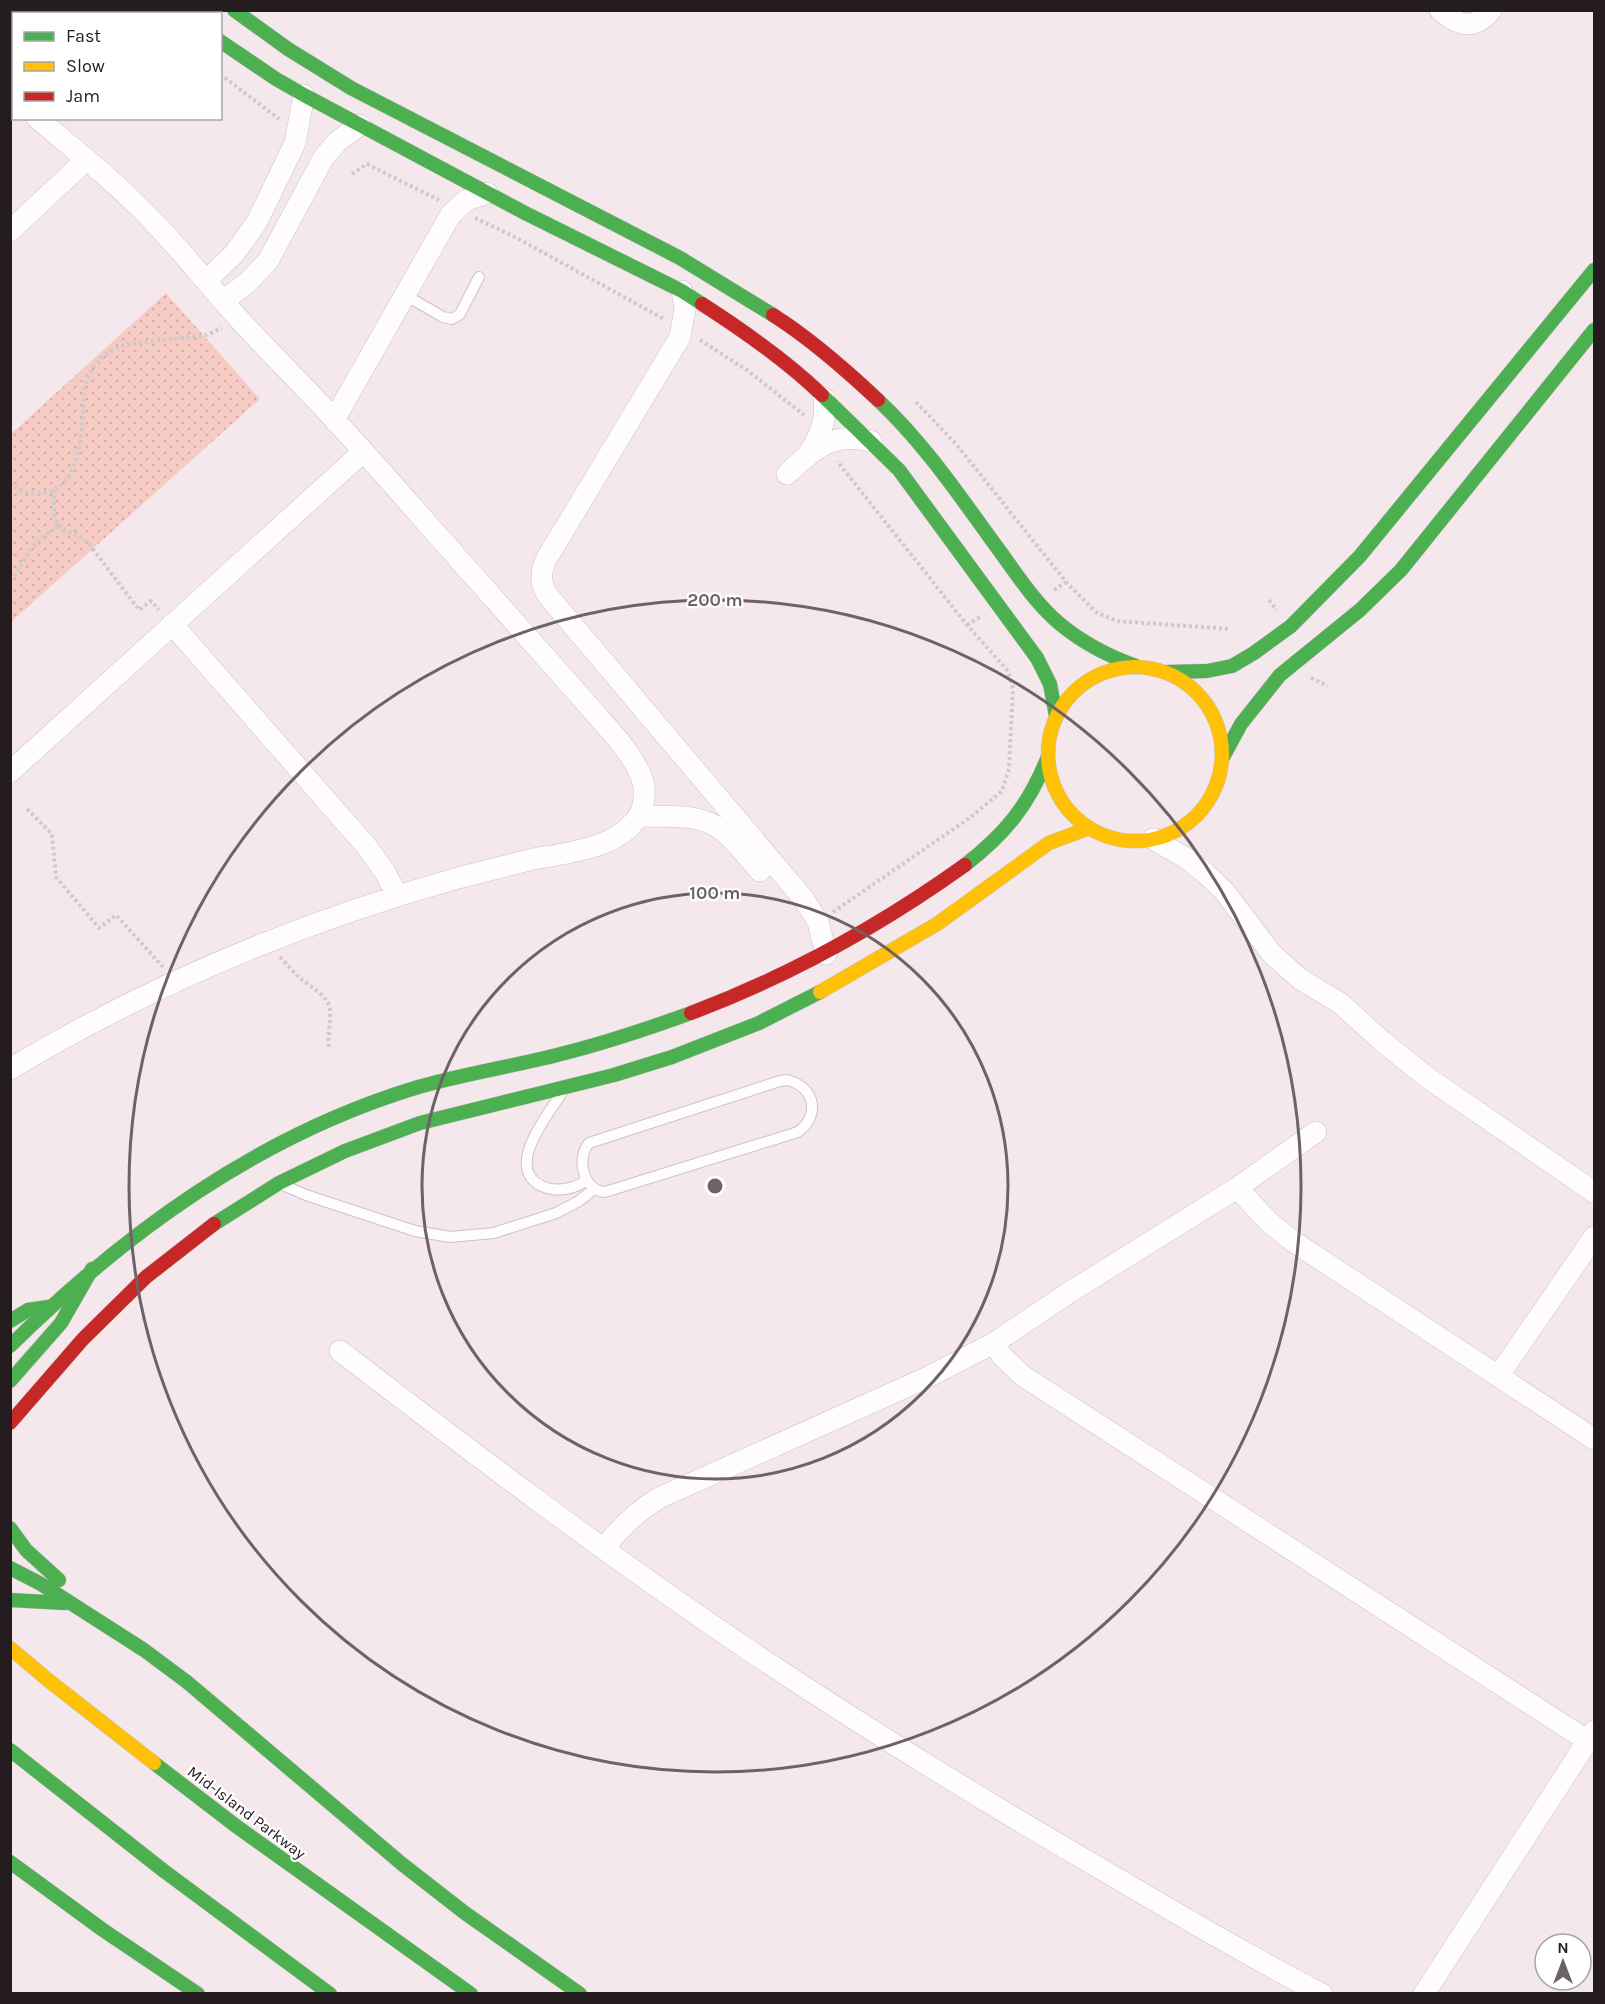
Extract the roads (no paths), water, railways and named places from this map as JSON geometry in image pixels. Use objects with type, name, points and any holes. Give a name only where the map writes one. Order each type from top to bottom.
[{"type":"main road","points":[[234,10],[288,49],[351,88],[680,258],[790,326],[840,364],[886,407],[928,453],[1037,602],[1053,620],[1092,648],[1113,658],[1136,666],[1167,672],[1207,671],[1232,666],[1291,626],[1360,556],[1594,270]]},
{"type":"main road","points":[[222,42],[276,80],[487,193],[682,291],[761,345],[811,384],[899,470],[1037,658],[1050,684],[1056,716]]},
{"type":"main road","points":[[1222,759],[1241,724],[1280,675],[1360,610],[1401,570],[1594,330]]},
{"type":"main road","points":[[1136,666],[1106,671],[1092,677],[1068,696],[1056,716],[1048,740],[1047,759],[1050,777],[1057,795],[1067,810],[1081,823],[1096,833],[1114,839],[1133,841],[1152,839],[1171,834],[1188,824],[1202,810],[1213,793],[1220,775],[1222,744],[1213,714],[1194,689],[1167,672]]},
{"type":"main road","points":[[10,1423],[83,1338],[146,1277],[210,1227],[279,1183],[345,1151],[420,1123],[614,1075],[725,1037],[793,1007],[837,962],[1005,831],[1016,820],[1035,791],[1047,759]]},
{"type":"main road","points":[[10,1346],[48,1307],[92,1269],[173,1209],[263,1152],[326,1121],[373,1102],[435,1082],[570,1052],[629,1034],[687,1014],[779,977],[837,962],[937,924],[1049,843],[1089,828]]},
{"type":"main road","points":[[10,1381],[61,1323],[92,1269]]},
{"type":"main road","points":[[10,1321],[28,1310],[48,1307]]},
{"type":"main road","points":[[10,1528],[30,1556],[78,1594],[92,1618]]},
{"type":"main road","points":[[10,1568],[41,1584],[144,1650],[402,1864],[474,1919],[580,1994]]},
{"type":"main road","points":[[10,1600],[69,1603]]},
{"type":"main road","name":"Mid-Island Parkway","points":[[10,1648],[236,1826],[471,1994]]},
{"type":"main road","points":[[10,1750],[164,1871],[330,1994]]},
{"type":"main road","points":[[10,1862],[117,1940],[198,1994]]},
{"type":"street","points":[[1440,10],[1458,23],[1467,24],[1484,13]]},
{"type":"street","points":[[206,281],[234,254],[257,222],[295,143],[304,95]]},
{"type":"street","points":[[10,1069],[123,1007],[263,944],[397,896],[613,839],[646,816],[657,803],[655,783],[645,765],[628,752],[363,452],[230,309],[150,218],[119,187],[39,120]]},
{"type":"street","points":[[230,309],[268,261],[324,157],[338,141],[360,125]]},
{"type":"street","points":[[10,231],[86,160]]},
{"type":"street","points":[[447,172],[454,210]]},
{"type":"street","points":[[334,420],[454,210],[467,200],[487,193]]},
{"type":"street","points":[[257,222],[268,234],[284,234]]},
{"type":"street","points":[[682,291],[685,309],[680,337],[547,558],[542,568],[541,580],[549,597],[796,890],[818,922],[837,962]]},
{"type":"street","points":[[808,455],[822,429],[826,409],[825,398]]},
{"type":"street","points":[[787,474],[808,455],[834,440],[859,438],[871,441]]},
{"type":"street","points":[[10,772],[363,452]]},
{"type":"street","points":[[172,624],[367,846],[385,872],[397,896]]},
{"type":"street","points":[[646,816],[694,818],[712,824],[727,835],[760,871]]},
{"type":"street","points":[[1152,839],[1189,860],[1224,891],[1272,954],[1300,979],[1340,1003],[1428,1078],[1594,1192]]},
{"type":"street","points":[[604,1549],[634,1515],[659,1498],[928,1377],[994,1343],[1070,1292],[1237,1188],[1316,1132]]},
{"type":"street","points":[[1237,1188],[1270,1223],[1294,1242],[1594,1439]]},
{"type":"street","points":[[1499,1375],[1594,1237]]},
{"type":"street","points":[[994,1343],[1012,1367],[1035,1384],[1591,1736],[1424,1994]]},
{"type":"street","points":[[340,1351],[470,1451],[604,1549],[748,1649],[899,1748],[1182,1917],[1322,1994]]},
{"type":"lane","points":[[405,295],[443,317],[452,319],[460,314],[479,277]]},
{"type":"lane","points":[[565,1088],[534,1135],[526,1164],[533,1181],[547,1188],[563,1190],[580,1185],[590,1185],[605,1192],[798,1132],[809,1121],[812,1114],[811,1098],[795,1082],[780,1081],[596,1140],[590,1143],[582,1155],[582,1162],[590,1185]]},
{"type":"lane","points":[[279,1183],[361,1214],[415,1231],[450,1237],[494,1233],[556,1213],[579,1202],[590,1185]]}]
